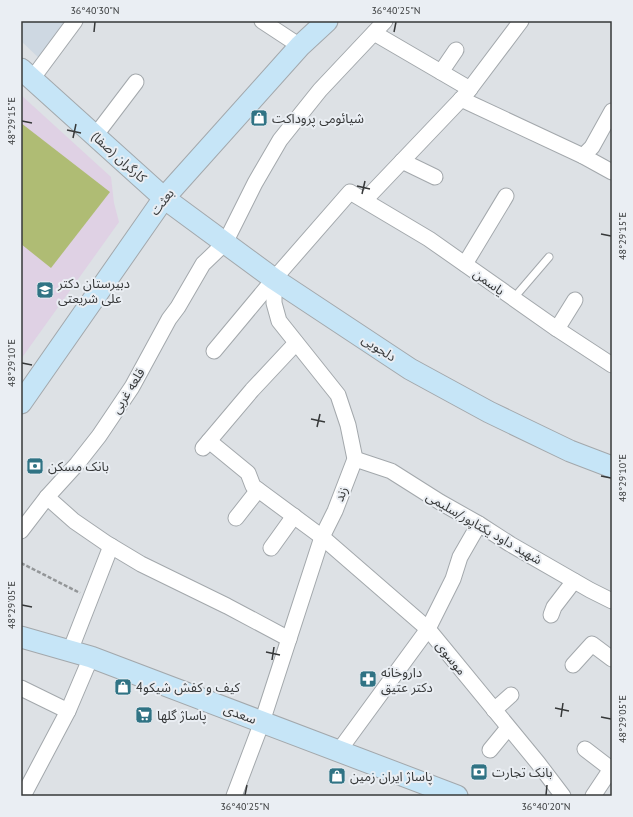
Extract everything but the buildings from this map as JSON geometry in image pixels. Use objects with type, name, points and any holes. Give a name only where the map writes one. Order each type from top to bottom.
[{"type":"main road","name":"بعثت","points":[[21,402],[164,198],[300,46],[327,21]]},
{"type":"main road","name":"کارگران (صفا)","points":[[27,74],[164,198]]},
{"type":"main road","name":"دلجویی","points":[[164,198],[274,279],[410,369],[489,412],[570,451],[612,467]]},
{"type":"main road","name":"سعدی","points":[[21,637],[91,657],[457,796]]},
{"type":"street","points":[[27,74],[75,21]]},
{"type":"street","points":[[262,21],[300,46]]},
{"type":"street","name":"قلعه غربی","points":[[21,532],[47,497],[77,464],[99,436],[132,387],[169,319],[178,307],[203,264],[225,243],[255,183],[280,140],[320,90],[384,21]]},
{"type":"street","points":[[365,200],[465,94],[521,21]]},
{"type":"street","points":[[374,33],[441,72],[465,94],[612,172]]},
{"type":"street","points":[[441,72],[456,50]]},
{"type":"street","points":[[95,136],[136,82]]},
{"type":"street","points":[[583,156],[592,147],[612,110]]},
{"type":"street","points":[[402,161],[435,177]]},
{"type":"street","name":"یاسمن","points":[[274,279],[350,192],[429,239],[557,329],[609,358]]},
{"type":"street","points":[[465,264],[506,196]]},
{"type":"street","points":[[274,279],[274,304],[279,321],[338,395],[348,425],[355,459]]},
{"type":"street","points":[[214,352],[274,279]]},
{"type":"street","points":[[557,329],[575,300]]},
{"type":"street","points":[[236,518],[258,490],[253,486],[248,473],[206,444],[252,390],[296,342]]},
{"type":"street","name":"شهید داود یکتاپور/سلیمی","points":[[355,459],[391,472],[510,544],[612,601]]},
{"type":"street","name":"زند","points":[[234,796],[262,722],[322,537],[335,511],[355,459]]},
{"type":"street","name":"موسوی","points":[[258,490],[322,537],[428,629],[563,796]]},
{"type":"street","points":[[47,497],[74,521],[141,564],[228,606],[289,639]]},
{"type":"street","points":[[270,548],[294,516]]},
{"type":"street","points":[[338,752],[428,629],[453,579],[460,557],[479,524]]},
{"type":"street","points":[[70,651],[111,546]]},
{"type":"street","points":[[551,615],[554,607],[574,580]]},
{"type":"street","points":[[573,665],[592,644],[612,659]]},
{"type":"street","points":[[23,796],[68,711],[91,657]]},
{"type":"street","points":[[21,688],[68,711]]},
{"type":"street","points":[[494,710],[511,695]]},
{"type":"street","points":[[490,750],[508,728]]},
{"type":"street","points":[[585,749],[611,770],[593,796]]},
{"type":"lane","points":[[513,299],[549,257]]},
{"type":"path","points":[[21,563],[91,598]]},
{"type":"shaded area","points":[[21,21],[66,21],[39,58],[21,41]]},
{"type":"shaded area","name":"دبیرستان دکتر علی شریعتی","points":[[21,95],[111,177],[114,203],[119,222],[21,359]]},
{"type":"green space","points":[[21,123],[110,192],[51,268],[21,244]]},
{"type":"place","name":"شیائومی پروداکت","points":[[259,118]]},
{"type":"place","name":"دبیرستان دکتر علی شریعتی","points":[[45,290]]},
{"type":"place","name":"بانک مسکن","points":[[35,466]]},
{"type":"place","name":"داروخانه دکتر عتیق","points":[[368,679]]},
{"type":"place","name":"کیف و کفش شیکو4","points":[[123,687]]},
{"type":"place","name":"پاساژ گلها","points":[[144,715]]},
{"type":"place","name":"بانک تجارت","points":[[479,772]]},
{"type":"place","name":"پاساژ ایران زمین","points":[[337,776]]}]
